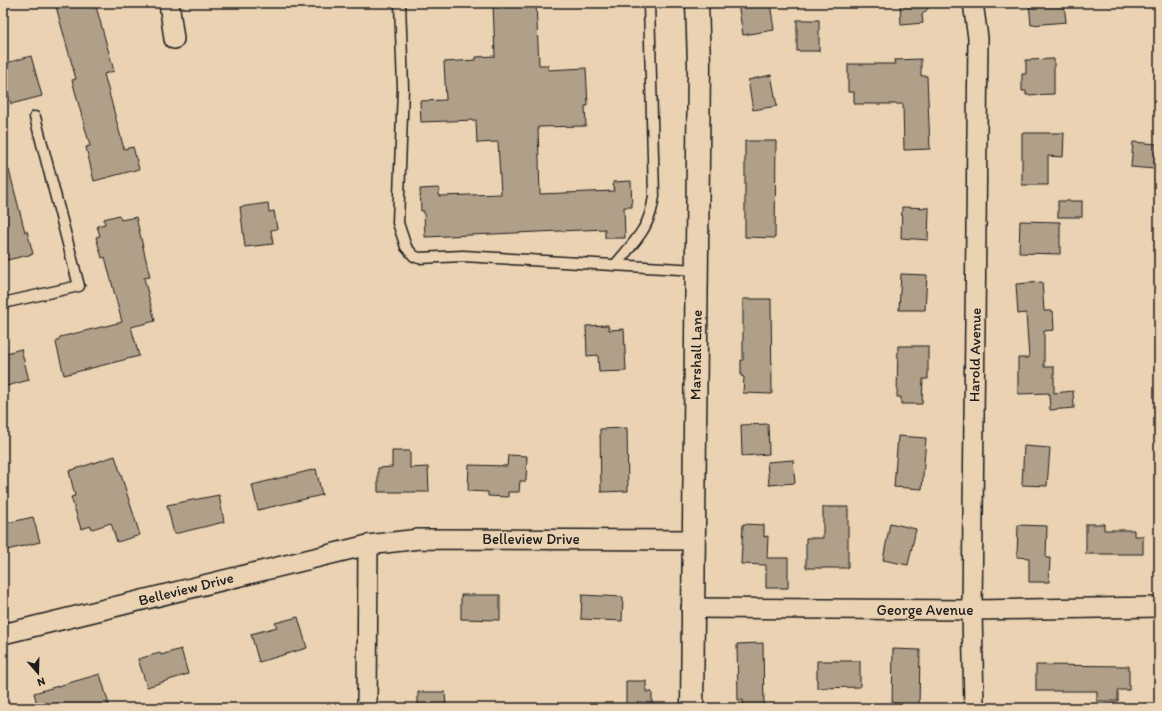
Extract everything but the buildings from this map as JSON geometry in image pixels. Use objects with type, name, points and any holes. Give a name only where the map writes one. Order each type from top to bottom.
[{"type":"street","points":[[169,3],[174,39]]},
{"type":"street","name":"Marshall Lane","points":[[692,708],[697,270],[697,3]]},
{"type":"street","name":"Harold Avenue","points":[[973,3],[978,46],[972,610],[974,708]]},
{"type":"street","name":"Belleview Drive","points":[[3,634],[368,545],[419,539],[693,540]]},
{"type":"street","points":[[367,708],[368,545]]},
{"type":"street","name":"George Avenue","points":[[692,608],[972,610],[1159,607]]},
{"type":"lane","points":[[400,3],[403,88],[398,223],[401,236],[409,252],[419,258],[463,256],[697,270]]},
{"type":"lane","points":[[616,264],[644,230],[652,214],[654,196],[649,3]]},
{"type":"lane","points":[[3,303],[79,286],[35,117]]}]
